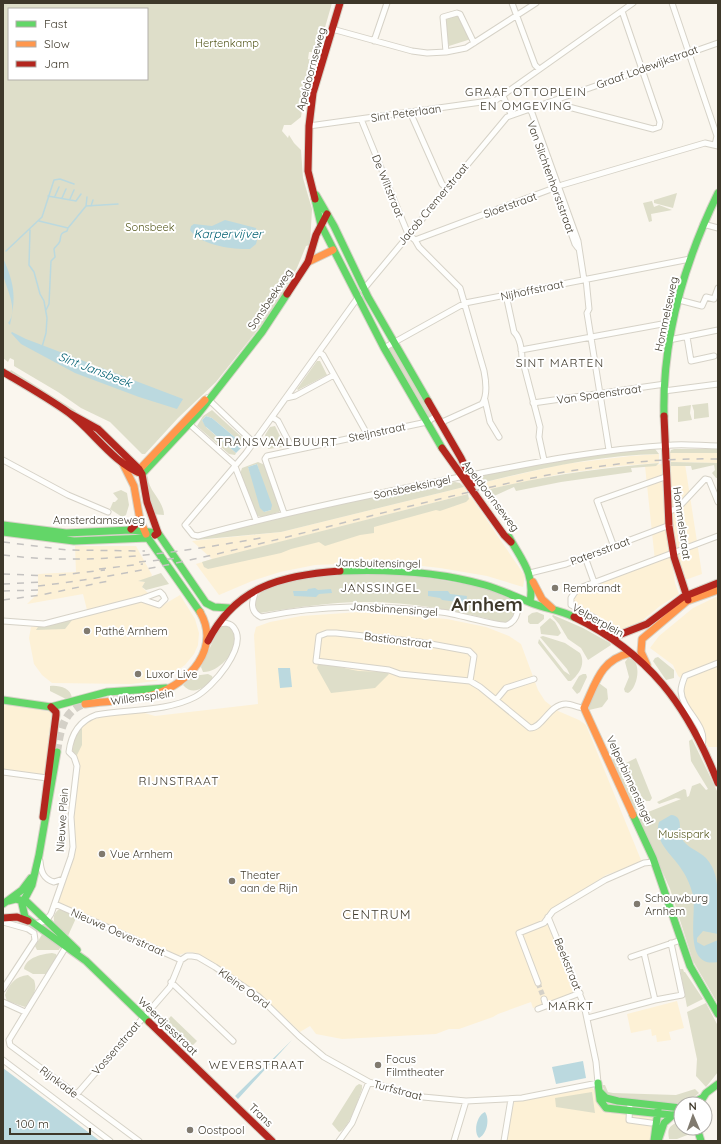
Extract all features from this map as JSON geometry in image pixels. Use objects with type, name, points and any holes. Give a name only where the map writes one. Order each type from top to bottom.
[{"type":"main road","name":"Apeldoornseweg","points":[[340,3],[314,93],[308,126],[307,162],[312,189],[322,225],[333,250],[384,348],[427,422],[465,476],[500,521],[511,542],[526,563],[530,575],[542,599],[553,608]]},
{"type":"main road","name":"Apeldoornseweg","points":[[312,189],[327,214],[364,288],[461,458],[465,476]]},
{"type":"main road","name":"Hommelseweg","points":[[665,446],[665,388],[669,340],[690,259],[703,224],[718,193]]},
{"type":"main road","name":"Sonsbeekweg","points":[[138,472],[219,388],[270,320],[308,262],[327,214]]},
{"type":"main road","points":[[308,262],[333,250]]},
{"type":"main road","points":[[4,374],[69,413],[93,424],[133,462],[138,472],[146,502],[158,533],[206,603],[210,606],[225,609]]},
{"type":"main road","points":[[69,413],[122,462],[138,472]]},
{"type":"main road","name":"Sonsbeekweg","points":[[138,472],[147,461],[187,422]]},
{"type":"main road","name":"Hommelstraat","points":[[665,446],[664,477],[673,552],[687,598]]},
{"type":"main road","points":[[133,462],[140,463],[147,461]]},
{"type":"main road","points":[[122,462],[134,486]]},
{"type":"main road","points":[[134,486],[138,472]]},
{"type":"main road","name":"Willemsplein","points":[[134,486],[140,520],[144,530],[148,538],[200,610],[206,623],[208,641]]},
{"type":"main road","points":[[131,530],[140,520]]},
{"type":"main road","name":"Amsterdamseweg","points":[[3,525],[34,530],[71,533],[144,530],[158,533]]},
{"type":"main road","name":"Amsterdamseweg","points":[[3,532],[34,537],[80,541],[148,538],[158,533]]},
{"type":"main road","name":"Jansbuitensingel","points":[[225,609],[257,590],[276,581],[310,574],[379,572],[423,574],[466,581],[493,587],[530,602]]},
{"type":"main road","points":[[530,575],[533,590],[530,602]]},
{"type":"main road","points":[[611,638],[647,624],[669,606],[718,583]]},
{"type":"main road","points":[[647,666],[641,652],[642,639],[687,598],[718,590]]},
{"type":"main road","name":"Velperplein","points":[[530,602],[543,607],[553,608],[604,634],[647,666],[673,698],[702,746],[718,783]]},
{"type":"main road","name":"Willemsplein","points":[[85,704],[151,695],[173,686],[193,669],[202,658],[215,625],[225,609]]},
{"type":"main road","name":"Velperplein","points":[[584,708],[604,667],[621,655],[630,653]]},
{"type":"main road","name":"Willemsplein","points":[[54,710],[65,703],[107,692],[173,686]]},
{"type":"main road","points":[[3,700],[54,710]]},
{"type":"main road","name":"Velperbinnensingel","points":[[584,708],[653,858],[653,862],[665,888],[690,966],[718,1014]]},
{"type":"main road","name":"Nieuwe Plein","points":[[45,827],[44,799],[54,710]]},
{"type":"main road","name":"Nieuwe Plein","points":[[23,900],[32,885],[39,855],[57,752]]},
{"type":"main road","name":"Nieuwe Plein","points":[[6,902],[22,890],[34,875]]},
{"type":"main road","points":[[6,902],[23,900],[22,909],[31,922]]},
{"type":"main road","name":"Weerdjesstraat","points":[[23,900],[47,920],[66,946]]},
{"type":"main road","points":[[3,918],[17,917],[31,922]]},
{"type":"main road","name":"Weerdjesstraat","points":[[31,922],[86,962],[234,1106]]},
{"type":"main road","points":[[598,1083],[600,1100],[606,1108],[630,1112],[673,1115]]},
{"type":"main road","points":[[706,1096],[718,1084]]},
{"type":"main road","points":[[600,1092],[606,1098],[630,1103],[673,1107]]},
{"type":"main road","name":"Trans","points":[[234,1106],[272,1141]]},
{"type":"main road","points":[[654,1141],[659,1113],[655,1106]]},
{"type":"main road","points":[[658,1141],[664,1123],[673,1115]]},
{"type":"street","points":[[374,41],[386,3]]},
{"type":"street","points":[[512,3],[518,15],[536,65],[539,69]]},
{"type":"street","points":[[332,29],[412,51],[427,53],[446,52],[466,48],[536,3]]},
{"type":"street","points":[[511,114],[503,96],[633,3]]},
{"type":"street","points":[[672,3],[717,136],[717,146]]},
{"type":"street","points":[[554,100],[561,105],[653,129],[658,128],[660,122],[622,11]]},
{"type":"street","points":[[446,52],[443,18],[457,13],[460,14],[474,43]]},
{"type":"street","name":"Graaf Lodewijkstraat","points":[[511,114],[718,42]]},
{"type":"street","name":"Sint Peterlaan","points":[[308,126],[361,120],[496,100],[503,96]]},
{"type":"street","name":"Van Slichtenhorststraat","points":[[529,108],[529,114],[575,244],[579,249],[589,309],[587,313],[609,450]]},
{"type":"street","points":[[410,112],[442,184],[446,188]]},
{"type":"street","name":"Jacob Cremerstraat","points":[[185,525],[254,443],[364,288],[503,119],[511,114]]},
{"type":"street","name":"De Wiltstraat","points":[[361,120],[408,234],[415,240],[419,248],[460,288],[465,303]]},
{"type":"street","name":"Sloetstraat","points":[[415,240],[556,187],[705,143],[717,146]]},
{"type":"street","points":[[703,224],[718,227]]},
{"type":"street","name":"Nijhoffstraat","points":[[384,348],[465,303],[690,259]]},
{"type":"street","points":[[679,300],[702,306],[706,296],[714,299],[718,288]]},
{"type":"street","points":[[506,295],[514,332],[517,334],[522,350],[533,403],[540,427],[539,437],[544,460]]},
{"type":"street","points":[[465,303],[484,371],[486,383],[485,400],[490,422],[499,437]]},
{"type":"street","points":[[522,350],[673,322]]},
{"type":"street","points":[[669,340],[718,330]]},
{"type":"street","points":[[687,337],[691,361],[714,356]]},
{"type":"street","points":[[318,352],[323,355],[367,434]]},
{"type":"street","points":[[286,398],[295,396],[334,375]]},
{"type":"street","name":"Van Spaenstraat","points":[[533,403],[600,394],[718,384]]},
{"type":"street","points":[[208,400],[254,443]]},
{"type":"street","points":[[440,423],[482,404],[485,400]]},
{"type":"street","name":"Steijnstraat","points":[[284,513],[265,459],[269,455],[427,422],[436,416]]},
{"type":"street","points":[[272,417],[278,421],[293,450]]},
{"type":"street","points":[[187,422],[235,467],[256,520]]},
{"type":"street","name":"Sonsbeeksingel","points":[[185,525],[193,535],[198,536],[284,513],[544,460],[609,450],[665,446],[718,446]]},
{"type":"street","points":[[3,460],[68,495],[108,512]]},
{"type":"street","points":[[614,547],[597,501],[664,477]]},
{"type":"street","points":[[668,511],[676,509],[705,479],[709,480],[718,500]]},
{"type":"street","name":"Patersstraat","points":[[530,575],[614,547],[670,525]]},
{"type":"street","points":[[604,634],[595,618],[571,605],[571,598],[574,593],[594,582],[718,536]]},
{"type":"street","points":[[585,557],[594,582]]},
{"type":"street","name":"Jansbinnensingel","points":[[257,590],[252,599],[252,606],[261,617],[340,606],[379,606],[462,615],[501,626],[511,623],[517,614],[518,608],[516,596]]},
{"type":"street","points":[[3,621],[31,624],[52,622],[141,599]]},
{"type":"street","name":"Willemsplein","points":[[83,722],[96,715],[183,702],[204,690],[216,679],[234,652],[238,643],[238,636],[231,625],[226,623],[215,625]]},
{"type":"street","name":"Bastionstraat","points":[[327,633],[420,642],[469,651],[474,656],[470,681],[400,674],[389,670],[316,661],[319,636],[327,633]]},
{"type":"street","points":[[702,746],[703,734],[682,695],[681,687],[685,676],[718,663]]},
{"type":"street","points":[[496,700],[506,688],[534,679]]},
{"type":"street","points":[[470,681],[480,687],[530,728],[536,726],[554,708],[567,704],[584,708]]},
{"type":"street","name":"Nieuwe Plein","points":[[47,920],[56,904],[72,852],[71,817],[77,771],[76,760],[69,752],[74,735],[83,722]]},
{"type":"street","points":[[3,772],[47,778]]},
{"type":"street","points":[[39,855],[41,868],[46,878],[54,882],[64,878]]},
{"type":"street","points":[[538,983],[519,933],[544,923],[553,911],[605,880],[644,863],[653,862]]},
{"type":"street","name":"Nieuwe Oeverstraat","points":[[56,904],[182,960]]},
{"type":"street","name":"Beekstraat","points":[[548,917],[580,993],[588,1018],[598,1083]]},
{"type":"street","points":[[31,922],[47,920]]},
{"type":"street","points":[[3,922],[28,929],[34,933],[35,940],[3,989]]},
{"type":"street","points":[[631,957],[681,940]]},
{"type":"street","points":[[588,1018],[655,1000],[682,995],[671,943]]},
{"type":"street","points":[[3,1002],[25,1012],[66,946]]},
{"type":"street","points":[[644,953],[655,1000]]},
{"type":"street","name":"Kleine Oord","points":[[182,960],[187,956],[192,956],[215,967],[259,997],[299,1036]]},
{"type":"street","name":"Vossenstraat","points":[[76,1095],[170,987],[182,960]]},
{"type":"street","points":[[171,982],[233,1041]]},
{"type":"street","points":[[538,1009],[545,1002],[580,993]]},
{"type":"street","name":"Rijnkade","points":[[25,1012],[9,1040],[10,1045],[139,1141]]},
{"type":"street","name":"Turfstraat","points":[[299,1036],[338,1066],[369,1082],[423,1097],[466,1101],[511,1099],[598,1083]]},
{"type":"street","name":"Rijnkade","points":[[3,1060],[110,1141]]},
{"type":"street","points":[[339,1141],[352,1123],[369,1082]]},
{"type":"street","points":[[504,1141],[511,1099]]},
{"type":"street","points":[[454,1141],[466,1101]]},
{"type":"street","points":[[630,1103],[629,1120],[651,1123]]},
{"type":"shaded area","points":[[670,453],[718,453],[718,463],[671,462]]},
{"type":"shaded area","points":[[659,454],[659,463],[618,466],[560,474],[486,490],[481,483],[564,464]]},
{"type":"shaded area","points":[[662,464],[662,485],[668,532],[675,583],[679,594],[660,606],[638,624],[615,632],[600,619],[576,608],[572,600],[576,591],[655,561],[645,466]]},
{"type":"shaded area","points":[[667,464],[685,464],[702,574],[685,580],[677,556],[671,515]]},
{"type":"shaded area","points":[[464,487],[468,494],[214,559],[301,544],[471,497],[525,576],[523,587],[487,576],[440,568],[396,563],[364,563],[315,565],[280,572],[252,581],[219,595],[196,564],[212,559],[192,541],[281,532]]},
{"type":"shaded area","points":[[75,546],[136,546],[152,575],[150,578],[139,581],[145,582],[142,587],[149,594],[87,610],[83,594],[27,604],[38,593],[38,574],[76,572]]},
{"type":"shaded area","points":[[180,595],[195,619],[199,633],[198,645],[194,654],[185,665],[171,675],[156,681],[131,684],[52,683],[42,675],[34,664],[29,638],[31,627],[44,626],[143,601],[158,608]]},
{"type":"shaded area","points":[[718,596],[718,747],[708,747],[701,728],[683,695],[685,682],[678,676],[673,665],[650,648],[659,636],[693,608]]},
{"type":"shaded area","points":[[360,612],[447,619],[486,627],[509,636],[521,644],[538,690],[545,701],[558,711],[579,720],[586,725],[641,860],[640,863],[606,875],[546,914],[575,989],[573,994],[533,1008],[531,1002],[459,1029],[449,1029],[436,1034],[342,1039],[316,1034],[310,1026],[300,1032],[275,1008],[254,991],[222,968],[196,953],[188,952],[176,956],[58,903],[70,864],[74,808],[79,771],[78,760],[72,751],[73,741],[80,727],[89,721],[105,716],[141,712],[155,716],[258,704],[254,635],[256,627],[270,622],[301,616]]},
{"type":"shaded area","points":[[3,703],[51,712],[53,716],[45,775],[3,770]]},
{"type":"shaded area","points":[[677,1001],[684,1028],[669,1032],[671,1040],[657,1042],[656,1035],[652,1036],[651,1029],[631,1033],[627,1014]]},
{"type":"shaded area","points":[[587,1087],[592,1088],[597,1093],[632,1114],[657,1117],[653,1141],[506,1141],[514,1102]]},
{"type":"green space","name":"Sonsbeek","points":[[3,3],[332,3],[318,52],[309,52],[308,59],[312,60],[311,63],[314,64],[304,97],[301,117],[291,125],[284,125],[282,131],[288,138],[289,135],[301,150],[303,178],[312,209],[310,245],[306,246],[297,268],[270,314],[216,382],[178,418],[145,454],[142,454],[110,422],[81,408],[58,392],[14,366],[14,360],[10,358],[8,362],[3,358]]},
{"type":"green space","points":[[457,15],[471,39],[449,46],[449,44],[447,44],[444,21],[446,18]]},
{"type":"green space","points":[[677,193],[673,208],[654,203],[654,200]]},
{"type":"green space","points":[[652,201],[654,207],[659,205],[672,210],[651,214],[652,221],[649,222],[643,203]]},
{"type":"green space","points":[[394,347],[429,410],[431,411],[432,414],[428,418],[388,349]]},
{"type":"green space","points":[[317,361],[320,361],[327,375],[298,390],[297,389]]},
{"type":"green space","points":[[11,370],[76,411],[73,412],[9,373]]},
{"type":"green space","points":[[708,403],[709,417],[694,419],[692,405]]},
{"type":"green space","points":[[691,405],[690,413],[692,420],[678,422],[678,407]]},
{"type":"green space","points":[[212,410],[245,440],[244,445],[212,418],[206,416],[202,420],[207,428],[236,453],[235,455],[229,454],[197,426],[203,416]]},
{"type":"green space","points":[[275,426],[284,444],[283,447],[268,449],[265,435],[270,427]]},
{"type":"green space","points":[[655,449],[659,454],[591,460],[481,483],[480,480],[483,475],[547,463],[612,453]]},
{"type":"green space","points":[[718,449],[718,453],[670,453],[671,450]]},
{"type":"green space","points":[[258,462],[265,465],[281,510],[279,512],[261,517],[256,515],[240,474],[242,468]],"holes":[[[257,464],[271,510],[264,512],[248,467]]]},
{"type":"green space","points":[[671,462],[718,463],[718,478],[716,478],[712,473],[715,470],[714,465],[692,470],[691,466],[671,466]]},
{"type":"green space","points":[[659,463],[656,466],[631,468],[632,472],[561,482],[516,491],[514,487],[492,497],[486,490],[572,473]]},
{"type":"green space","points":[[149,471],[149,483],[161,504],[164,515],[151,514],[146,481]]},
{"type":"green space","points":[[455,482],[460,483],[464,487],[281,532],[196,540],[195,538],[285,514],[290,515],[307,512],[307,510],[311,511],[330,507],[330,505],[378,497],[377,495],[381,494],[382,496],[395,494],[407,489]]},
{"type":"green space","points":[[121,490],[127,493],[129,505],[126,515],[122,517],[110,509],[113,502],[118,499],[113,493]]},
{"type":"green space","points":[[468,494],[469,499],[466,502],[440,511],[436,510],[374,527],[374,533],[360,535],[325,546],[319,542],[281,553],[208,569],[204,567],[202,562],[212,559]]},
{"type":"green space","points":[[161,573],[169,584],[146,590],[142,587],[145,582],[138,581]]},
{"type":"green space","points":[[381,574],[423,577],[481,587],[514,600],[516,604],[515,617],[508,623],[503,623],[469,614],[417,605],[382,602],[338,603],[260,613],[255,608],[258,596],[269,588],[286,582],[330,576]]},
{"type":"green space","points":[[537,612],[544,615],[544,619],[538,624],[530,624],[528,622],[528,616]]},
{"type":"green space","points":[[553,615],[583,628],[611,645],[588,660],[581,648],[568,639],[552,616]]},
{"type":"green space","points":[[550,618],[555,622],[561,633],[558,636],[541,634],[540,627]]},
{"type":"green space","points":[[73,619],[65,629],[36,630],[38,627]]},
{"type":"green space","points":[[223,625],[232,629],[235,635],[235,643],[232,652],[219,666],[211,671],[203,672],[201,667],[220,626]]},
{"type":"green space","points":[[543,636],[565,643],[580,653],[582,657],[582,665],[577,675],[571,681],[568,681],[538,643],[539,639],[564,671],[570,675],[567,669],[540,637]]},
{"type":"green space","points":[[658,657],[674,670],[674,678],[666,680],[653,661]]},
{"type":"green space","points":[[628,658],[636,663],[637,674],[634,686],[628,693],[625,692],[624,689],[629,677],[625,662]]},
{"type":"green space","points":[[321,663],[358,671],[387,672],[389,674],[375,688],[331,693],[317,668],[318,664]]},
{"type":"green space","points":[[208,674],[212,676],[213,679],[199,690],[187,689],[183,685],[193,676]]},
{"type":"green space","points":[[586,674],[587,677],[580,692],[577,694],[572,688],[579,676]]},
{"type":"green space","points":[[599,683],[607,689],[608,699],[602,707],[589,710],[587,705]]},
{"type":"green space","points":[[50,686],[64,688],[69,692],[72,698],[68,700],[50,691]]},
{"type":"green space","points":[[82,728],[82,745],[77,755],[73,752],[74,742],[76,735]]},
{"type":"green space","name":"Musispark","points":[[692,739],[718,793],[718,1004],[693,961],[670,889],[638,816],[681,799],[676,798],[659,804],[657,802],[684,789],[686,790],[687,797],[689,796],[692,786],[700,783],[706,790],[708,789],[691,761],[689,741]]},
{"type":"green space","points":[[616,758],[621,759],[623,762],[629,783],[645,806],[643,810],[634,809],[612,760]]},
{"type":"green space","points":[[636,758],[652,798],[650,801],[645,801],[631,782],[626,763]]},
{"type":"green space","points":[[58,910],[64,910],[77,916],[67,938],[58,929],[54,921],[55,914]]},
{"type":"green space","points":[[43,933],[61,946],[59,950],[37,950],[35,946]]},
{"type":"green space","points":[[52,953],[56,954],[57,956],[46,974],[33,974],[24,969],[25,965],[31,959],[40,955]]},
{"type":"green space","points":[[680,969],[683,969],[703,999],[687,1007]]},
{"type":"green space","points":[[28,975],[34,980],[35,991],[25,1007],[7,1001],[5,995],[11,984],[20,977]]},
{"type":"green space","points":[[706,1003],[718,1026],[718,1072],[706,1087],[696,1076],[697,1059],[687,1012]]},
{"type":"green space","points":[[171,1016],[197,1041],[191,1047],[165,1023]]},
{"type":"green space","points":[[359,1084],[362,1085],[362,1089],[353,1114],[343,1130],[339,1132],[332,1124],[356,1086]]},
{"type":"green space","points":[[602,1085],[605,1085],[608,1092],[613,1093],[676,1095],[695,1089],[699,1093],[695,1096],[673,1096],[673,1104],[619,1099],[607,1096]]},
{"type":"green space","points":[[592,1092],[595,1113],[556,1107],[555,1098]]},
{"type":"green space","points":[[673,1125],[673,1136],[685,1136],[677,1139],[669,1139],[668,1132]]},
{"type":"water","name":"Karpervijver","points":[[225,220],[256,228],[258,236],[256,244],[250,249],[235,249],[217,246],[201,239],[190,230],[191,226],[194,224],[212,226]]},
{"type":"water","points":[[3,258],[10,276],[14,299],[10,325],[8,323],[11,317],[12,305],[3,274]]},
{"type":"water","name":"Sint Jansbeek","points":[[12,332],[26,339],[89,363],[93,368],[99,367],[183,399],[177,409],[139,397],[75,373],[21,344],[11,333]]},
{"type":"water","points":[[206,416],[212,418],[244,445],[236,453],[205,426],[202,420]]},
{"type":"water","points":[[257,464],[272,505],[271,510],[264,512],[260,508],[248,467]]},
{"type":"water","points":[[315,588],[318,590],[331,589],[332,593],[319,594],[316,597],[294,596],[293,591],[307,591],[308,589]]},
{"type":"water","points":[[428,591],[448,591],[450,594],[467,596],[466,603],[442,600],[440,598],[428,596]]},
{"type":"water","points":[[278,668],[290,668],[292,687],[280,688]]},
{"type":"water","points":[[671,815],[678,818],[681,836],[684,842],[706,858],[714,871],[717,886],[718,934],[703,931],[697,938],[697,942],[704,946],[718,940],[718,962],[707,962],[699,957],[695,949],[693,895],[684,873],[665,848],[659,836],[659,822]]},
{"type":"water","points":[[292,1040],[238,1099],[235,1096]]},
{"type":"water","points":[[583,1061],[586,1078],[556,1084],[552,1067]]},
{"type":"water","points":[[3,1068],[100,1141],[3,1141]]},
{"type":"water","points":[[485,1112],[487,1115],[487,1126],[482,1136],[479,1138],[476,1128],[480,1116]]},
{"type":"waterway","points":[[6,251],[42,217],[54,180],[60,179],[74,184]]},
{"type":"waterway","points":[[55,196],[59,187]]},
{"type":"waterway","points":[[62,198],[66,189]]},
{"type":"waterway","points":[[70,199],[74,190]]},
{"type":"waterway","points":[[48,196],[76,201],[81,194]]},
{"type":"waterway","points":[[86,206],[87,197]]},
{"type":"waterway","points":[[91,206],[93,200]]},
{"type":"waterway","points":[[39,221],[68,228],[86,206],[118,204]]},
{"type":"waterway","points":[[46,310],[49,304],[51,261],[55,257],[54,249],[59,242],[61,234],[67,231],[68,228]]},
{"type":"waterway","points":[[30,230],[29,265],[34,272],[40,294],[44,301],[47,318],[46,333],[42,347]]},
{"type":"tunnel","points":[[57,752],[61,730],[67,717],[72,711],[85,704]]},
{"type":"tunnel","points":[[538,983],[544,999]]},
{"type":"railway","points":[[38,586],[136,571],[184,561],[460,494],[569,471],[641,462],[679,459],[718,459]]},
{"type":"railway","points":[[3,555],[68,559],[132,556],[197,549],[261,538]]},
{"type":"railway","points":[[3,542],[67,550],[145,551]]},
{"type":"railway","points":[[139,562],[180,558]]},
{"type":"railway","points":[[99,569],[143,564]]},
{"type":"railway","points":[[3,574],[52,576],[105,570]]},
{"type":"railway","points":[[3,600],[41,595],[113,580]]},
{"type":"railway","points":[[3,584],[43,582]]},
{"type":"railway","points":[[3,591],[39,590]]},
{"type":"traffic: fast","points":[[664,416],[664,387],[671,330],[685,274],[695,246],[718,193]]},
{"type":"traffic: fast","points":[[316,195],[334,226],[368,297],[428,401]]},
{"type":"traffic: fast","points":[[315,199],[321,225],[384,348],[442,448]]},
{"type":"traffic: fast","points":[[142,474],[198,414],[262,332],[287,294]]},
{"type":"traffic: fast","points":[[3,525],[66,533],[131,530],[158,533],[206,603],[214,607],[229,608]]},
{"type":"traffic: fast","points":[[3,532],[74,541],[148,538],[200,612]]},
{"type":"traffic: fast","points":[[509,537],[523,560],[529,575],[531,583],[530,602]]},
{"type":"traffic: fast","points":[[340,571],[414,572],[450,577],[491,587],[534,604],[574,617]]},
{"type":"traffic: fast","points":[[3,700],[51,707],[107,692],[166,688]]},
{"type":"traffic: fast","points":[[57,752],[39,855],[32,885],[22,904],[25,917],[86,961],[149,1022]]},
{"type":"traffic: fast","points":[[633,815],[653,858],[690,966],[718,1014]]},
{"type":"traffic: fast","points":[[3,904],[22,890],[31,878]]},
{"type":"traffic: fast","points":[[8,901],[16,899],[27,902],[77,950]]},
{"type":"traffic: fast","points":[[598,1083],[600,1100],[606,1108],[673,1115]]},
{"type":"traffic: fast","points":[[704,1096],[718,1084]]},
{"type":"traffic: fast","points":[[600,1092],[606,1098],[618,1101],[673,1107]]},
{"type":"traffic: fast","points":[[654,1141],[658,1110]]},
{"type":"traffic: fast","points":[[658,1141],[664,1123],[673,1115]]},
{"type":"traffic: fast","points":[[699,1136],[701,1141]]},
{"type":"traffic: slow","points":[[308,262],[333,250]]},
{"type":"traffic: slow","points":[[137,472],[205,400]]},
{"type":"traffic: slow","points":[[122,462],[134,486],[140,520],[146,534]]},
{"type":"traffic: slow","points":[[533,582],[542,599],[552,608]]},
{"type":"traffic: slow","points":[[647,665],[641,652],[642,639],[687,601],[718,590]]},
{"type":"traffic: slow","points":[[85,704],[147,696],[168,689],[180,682],[190,673],[204,651],[207,638],[206,625],[200,612]]},
{"type":"traffic: slow","points":[[630,653],[620,656],[605,667],[596,681],[584,708],[633,815]]},
{"type":"traffic: jam","points":[[315,199],[308,171],[309,126],[313,93],[340,3]]},
{"type":"traffic: jam","points":[[287,294],[308,262],[316,235],[327,214]]},
{"type":"traffic: jam","points":[[3,372],[69,413],[78,420],[112,455],[142,474]]},
{"type":"traffic: jam","points":[[428,401],[461,458],[473,483]]},
{"type":"traffic: jam","points":[[69,413],[98,429],[139,469],[142,474],[147,502],[158,533],[155,535]]},
{"type":"traffic: jam","points":[[664,416],[669,526],[674,557],[688,600]]},
{"type":"traffic: jam","points":[[442,448],[504,535],[511,542]]},
{"type":"traffic: jam","points":[[131,529],[140,520]]},
{"type":"traffic: jam","points":[[208,641],[219,622],[232,607],[263,587],[281,580],[299,576],[340,571]]},
{"type":"traffic: jam","points":[[611,638],[647,624],[683,597],[718,583]]},
{"type":"traffic: jam","points":[[574,617],[600,631],[624,647],[645,665],[663,685],[679,706],[693,730],[718,783]]},
{"type":"traffic: jam","points":[[43,817],[56,715],[56,712],[51,707]]},
{"type":"traffic: jam","points":[[3,918],[17,917],[28,921]]},
{"type":"traffic: jam","points":[[149,1022],[272,1141]]},
{"type":"place","name":"Rembrandt","points":[[555,588]]},
{"type":"place","name":"Pathé Arnhem","points":[[87,631]]},
{"type":"place","name":"Luxor Live","points":[[138,674]]},
{"type":"place","name":"Vue Arnhem","points":[[102,854]]},
{"type":"place","name":"Theater aan de Rijn","points":[[232,881]]},
{"type":"place","name":"Schouwburg Arnhem","points":[[637,904]]},
{"type":"place","name":"Focus Filmtheater","points":[[378,1065]]},
{"type":"place","name":"Oostpool","points":[[190,1130]]},
{"type":"district","name":"GRAAF OTTOPLEIN EN OMGEVING","points":[[526,99]]},
{"type":"district","name":"SINT MARTEN","points":[[560,363]]},
{"type":"district","name":"TRANSVAALBUURT","points":[[277,442]]},
{"type":"district","name":"JANSSINGEL","points":[[380,588]]},
{"type":"district","name":"Arnhem","points":[[487,604]]},
{"type":"district","name":"RIJNSTRAAT","points":[[179,781]]},
{"type":"district","name":"CENTRUM","points":[[377,914]]},
{"type":"district","name":"MARKT","points":[[571,1006]]},
{"type":"district","name":"WEVERSTRAAT","points":[[257,1065]]},
{"type":"park label","name":"Hertenkamp","points":[[227,43]]}]
